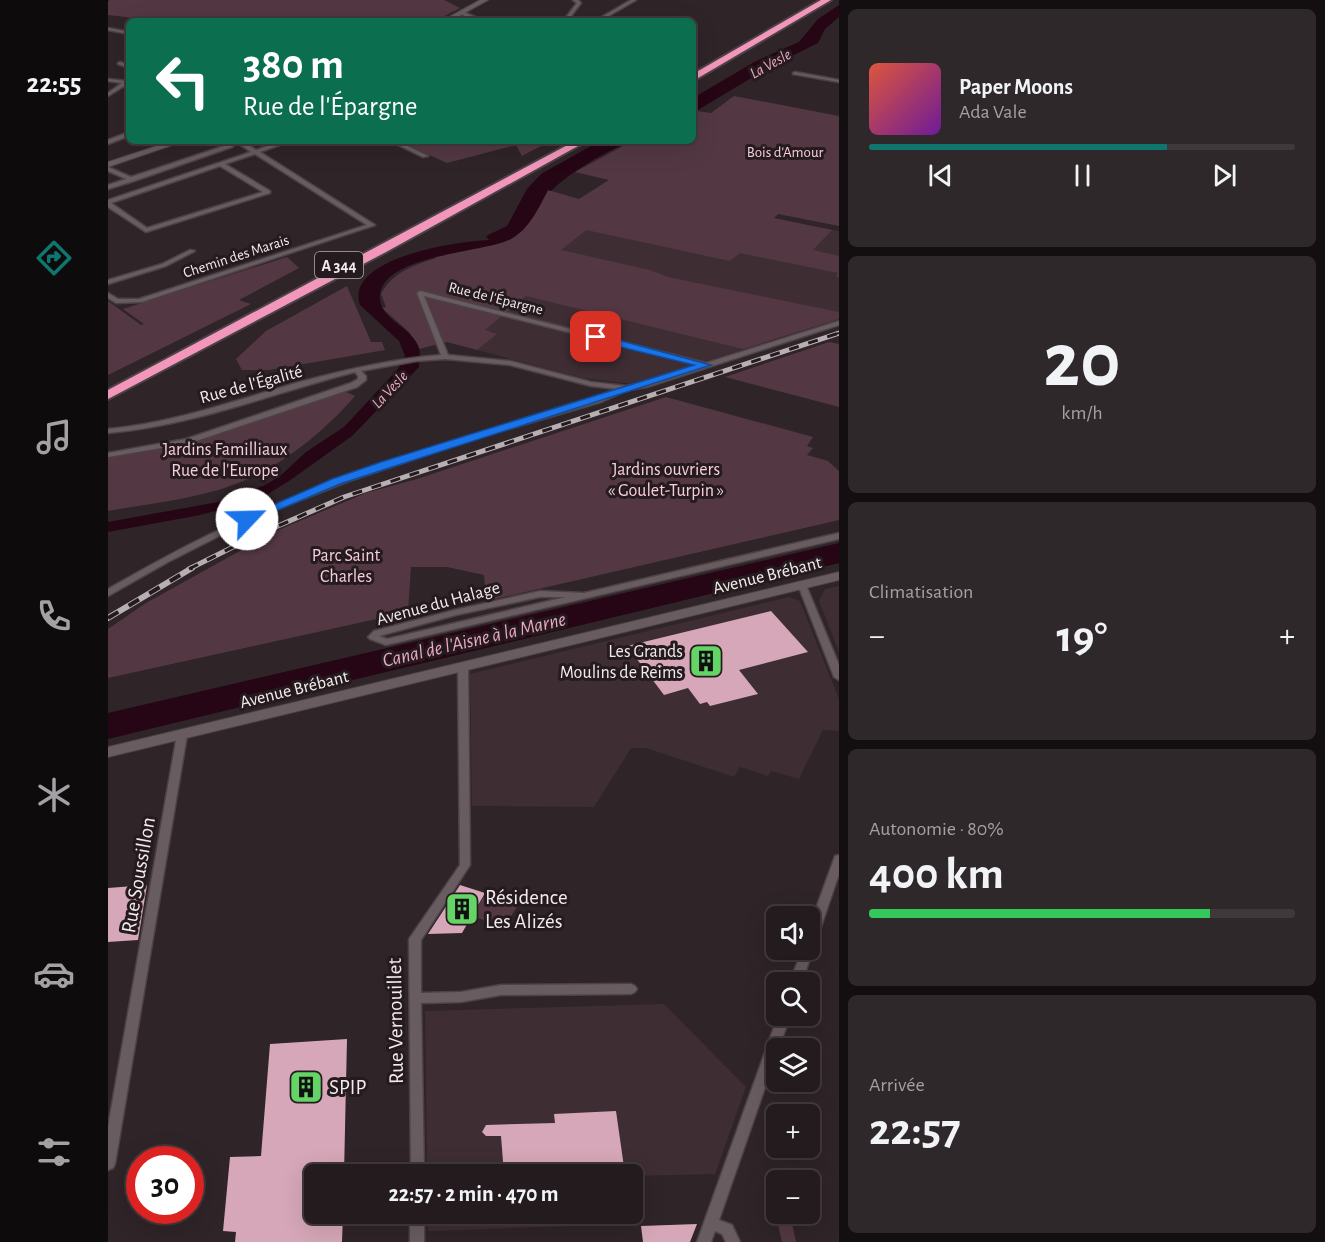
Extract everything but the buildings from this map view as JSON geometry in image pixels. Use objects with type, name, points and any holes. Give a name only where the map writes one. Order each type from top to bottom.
[{"type":"highway","points":[[696,70],[816,0]]},
{"type":"highway","points":[[696,76],[827,0]]},
{"type":"highway","name":"A 344","points":[[108,385],[375,246],[562,144]]},
{"type":"highway","name":"A 344","points":[[108,395],[576,144]]},
{"type":"main road","points":[[450,18],[485,0]]},
{"type":"main road","points":[[108,165],[170,144]]},
{"type":"main road","name":"Avenue Brébant","points":[[108,752],[839,576]]},
{"type":"street","points":[[567,18],[579,3],[575,0]]},
{"type":"street","points":[[602,18],[634,0]]},
{"type":"street","points":[[461,12],[474,18]]},
{"type":"street","points":[[108,29],[126,32]]},
{"type":"street","points":[[120,63],[126,66]]},
{"type":"street","points":[[795,74],[839,81]]},
{"type":"street","points":[[108,80],[126,82]]},
{"type":"street","points":[[108,95],[126,83]]},
{"type":"street","points":[[108,133],[117,138]]},
{"type":"street","points":[[108,142],[126,135]]},
{"type":"street","points":[[108,148],[117,138]]},
{"type":"street","points":[[243,144],[255,152]]},
{"type":"street","points":[[108,203],[279,144]]},
{"type":"street","points":[[399,144],[425,156]]},
{"type":"street","points":[[108,187],[132,180],[167,165],[230,146]]},
{"type":"street","name":"Chemin des Marais","points":[[108,295],[116,301],[140,301],[372,225],[255,152]]},
{"type":"street","points":[[108,203],[146,230],[268,192],[221,164]]},
{"type":"street","points":[[108,165],[132,180]]},
{"type":"street","name":"Chemin des Marais","points":[[108,282],[164,265],[192,250]]},
{"type":"street","name":"Rue de l'Épargne","points":[[446,357],[420,293],[706,365]]},
{"type":"street","points":[[108,593],[204,539],[336,482],[598,400],[626,388],[644,385],[839,323]]},
{"type":"street","points":[[446,357],[510,363],[591,384],[626,388]]},
{"type":"street","name":"Rue de l'Égalité","points":[[108,431],[168,422],[384,362],[446,357]]},
{"type":"street","points":[[108,455],[187,441],[344,388],[362,380],[357,370]]},
{"type":"street","name":"Avenue du Halage","points":[[581,596],[540,594],[444,615],[377,633],[373,637],[386,642],[839,536]]},
{"type":"street","points":[[802,585],[839,677]]},
{"type":"street","name":"Rue Vernouillet","points":[[417,1164],[415,939],[465,865],[463,667]]},
{"type":"street","name":"Rue Soussillon","points":[[108,1164],[112,1119],[183,735]]},
{"type":"street","points":[[820,913],[839,859]]},
{"type":"street","points":[[416,998],[461,998],[501,990],[631,988]]},
{"type":"street","points":[[704,1242],[780,1026]]},
{"type":"street","points":[[711,1223],[728,1229],[733,1242]]},
{"type":"street","points":[[417,1224],[417,1242]]},
{"type":"shaded area","points":[[813,226],[839,231],[839,319],[633,384],[582,378],[477,350],[496,334],[484,330],[550,248],[586,229],[754,236],[793,245]]},
{"type":"shaded area","points":[[839,586],[839,652],[819,601],[825,589]]},
{"type":"shaded area","points":[[789,597],[800,601],[839,699],[839,731],[823,730],[799,779],[771,771],[768,776],[740,767],[734,777],[646,748],[631,748],[594,807],[472,806],[470,674]]},
{"type":"shaded area","points":[[664,1004],[746,1087],[715,1174],[643,1176],[643,1164],[427,1164],[425,1011]]},
{"type":"shaded area","points":[[428,1224],[572,1224],[572,1226],[428,1231]]},
{"type":"green space","points":[[444,0],[460,8],[441,18],[134,18],[108,15],[108,1]]},
{"type":"green space","name":"Bois d'Amour","points":[[734,96],[839,116],[839,226],[778,214],[774,218],[832,230],[813,250],[839,256],[839,278],[836,276],[838,273],[740,253],[730,261],[586,230],[561,250],[650,270],[668,277],[839,312],[839,319],[743,349],[526,296],[485,330],[497,334],[477,350],[447,342],[419,349],[409,332],[382,308],[386,307],[381,294],[392,280],[405,270],[435,257],[510,239],[523,230],[548,190],[579,199],[609,180],[575,172],[626,144],[696,144],[696,112],[711,113]]},
{"type":"green space","points":[[544,144],[522,156],[516,145],[447,163],[407,145]]},
{"type":"green space","points":[[287,257],[299,268],[239,300],[251,304],[108,375],[108,301],[141,325],[144,324],[123,309]]},
{"type":"green space","points":[[347,286],[371,342],[382,342],[385,350],[269,370],[242,370],[236,359],[266,331]]},
{"type":"green space","points":[[829,342],[839,344],[839,407],[725,377]]},
{"type":"green space","name":"Jardins Familliaux Rue de l'Europe","points":[[344,391],[355,396],[331,422],[302,446],[254,476],[208,493],[108,511],[108,458],[183,444],[216,435]]},
{"type":"green space","name":"Jardins ouvriers « Goulet-Turpin »","points":[[666,397],[813,437],[807,446],[813,448],[807,455],[828,461],[839,471],[839,520],[486,601],[484,575],[447,567],[411,567],[408,612],[108,678],[108,629],[146,603],[276,531],[366,493],[417,479]]},
{"type":"green space","points":[[485,893],[518,905],[504,928],[473,916]]},
{"type":"green space","points":[[778,1224],[792,1224],[796,1242],[782,1242]]},
{"type":"water","name":"La Vesle","points":[[839,5],[839,17],[825,29],[818,43],[766,69],[696,111],[696,96],[756,61],[799,42],[818,19]]},
{"type":"water","name":"La Vesle","points":[[595,144],[625,144],[589,163],[551,191],[548,190],[532,218],[516,236],[495,244],[415,263],[398,271],[386,282],[380,295],[381,303],[389,317],[415,341],[420,350],[419,367],[352,436],[258,500],[200,515],[108,532],[108,522],[218,502],[263,486],[279,477],[306,452],[344,427],[398,369],[405,356],[399,341],[360,305],[360,289],[369,275],[386,264],[407,255],[454,244],[489,240],[486,236],[507,226],[527,189],[541,174]]},
{"type":"water","name":"Canal de l'Aisne à la Marne","points":[[839,543],[839,563],[108,739],[108,713]]},
{"type":"railway","points":[[189,569],[253,537],[344,497],[839,333],[836,334]]},
{"type":"railway","points":[[108,618],[192,568]]},
{"type":"place","name":"Les Grands Moulins de Reims","points":[[706,661]]},
{"type":"place","name":"Résidence Les Alizés","points":[[462,909]]},
{"type":"place","name":"SPIP","points":[[306,1087]]},
{"type":"route","points":[[247,519],[336,482],[385,465],[598,400],[626,388],[644,385],[706,365],[596,337]]},
{"type":"park label","name":"Parc Saint Charles","points":[[346,565]]}]
